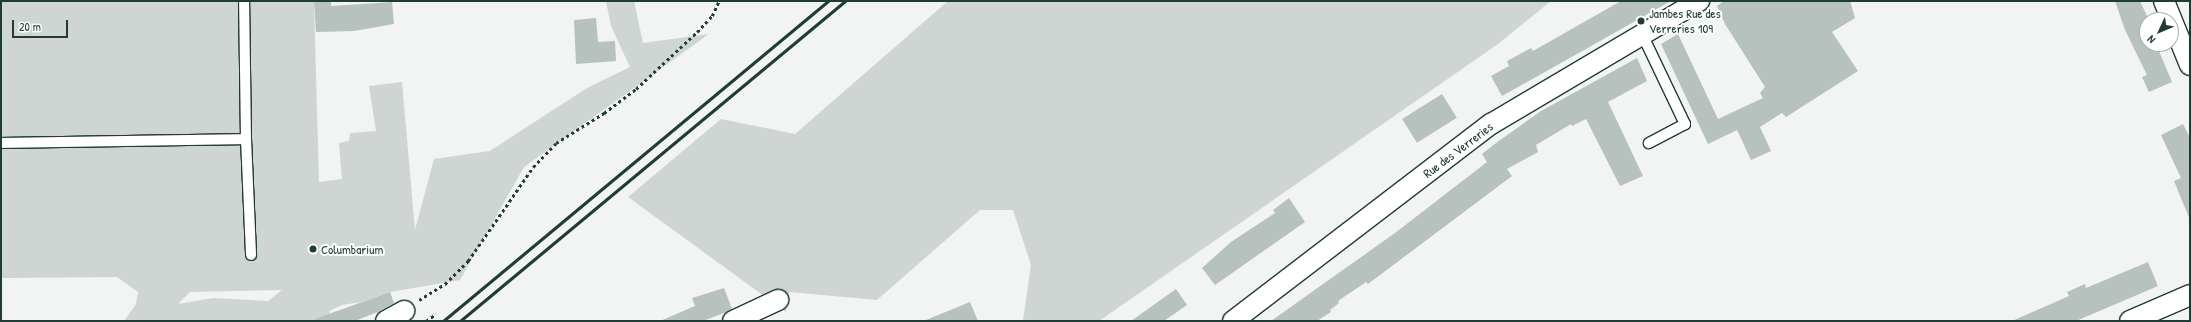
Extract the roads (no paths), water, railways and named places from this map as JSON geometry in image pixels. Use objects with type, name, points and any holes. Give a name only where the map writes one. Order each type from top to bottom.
[{"type":"street","name":"Rue des Verreries","points":[[1233,321],[1491,124],[1699,1]]},
{"type":"street","points":[[2164,1],[2190,66]]},
{"type":"street","points":[[2130,321],[2190,296]]},
{"type":"street","points":[[733,321],[778,300]]},
{"type":"street","points":[[386,321],[404,310]]},
{"type":"lane","points":[[244,1],[246,139],[251,255]]},
{"type":"lane","points":[[1642,34],[1685,124],[1649,143]]},
{"type":"lane","points":[[1,143],[246,139]]},
{"type":"railway","points":[[443,321],[828,1]]},
{"type":"railway","points":[[460,321],[845,1]]},
{"type":"place","name":"Jambes Rue des Verreries 109","points":[[1641,21]]},
{"type":"place","name":"Columbarium","points":[[313,249]]}]
